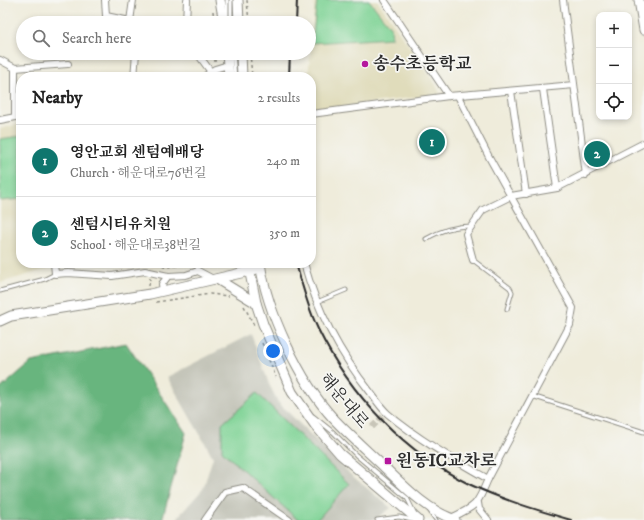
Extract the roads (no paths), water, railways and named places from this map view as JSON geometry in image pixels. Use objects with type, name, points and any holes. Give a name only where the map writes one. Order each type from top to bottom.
[{"type":"main road","points":[[220,0],[223,16]]},
{"type":"main road","points":[[238,0],[239,16]]},
{"type":"main road","points":[[639,0],[644,30]]},
{"type":"main road","points":[[228,60],[229,72]]},
{"type":"main road","points":[[241,60],[242,72]]},
{"type":"main road","points":[[0,321],[11,316],[215,279],[245,268]]},
{"type":"main road","name":"해운대로","points":[[248,268],[256,303],[274,351],[292,392],[315,424],[340,454],[419,520]]},
{"type":"main road","name":"해운대로","points":[[262,268],[275,317],[290,352],[310,387],[332,417],[427,507],[453,519]]},
{"type":"main road","points":[[215,279],[256,303]]},
{"type":"main road","points":[[419,520],[427,507]]},
{"type":"street","points":[[105,0],[106,16]]},
{"type":"street","points":[[132,16],[133,0]]},
{"type":"street","points":[[186,16],[187,0]]},
{"type":"street","points":[[384,0],[449,96]]},
{"type":"street","points":[[563,0],[586,174]]},
{"type":"street","points":[[0,60],[15,68],[68,64]]},
{"type":"street","points":[[134,72],[135,60]]},
{"type":"street","points":[[203,60],[213,71],[228,65]]},
{"type":"street","points":[[15,68],[16,84]]},
{"type":"street","points":[[316,113],[449,96],[511,92],[574,85]]},
{"type":"street","points":[[543,89],[557,188]]},
{"type":"street","points":[[511,92],[526,194]]},
{"type":"street","points":[[458,96],[573,308],[570,325],[488,479],[478,503],[479,509],[488,520]]},
{"type":"street","points":[[0,120],[16,116]]},
{"type":"street","points":[[473,260],[466,234],[483,210],[511,196],[557,188],[644,144]]},
{"type":"street","points":[[54,268],[55,274],[68,273],[112,276],[145,271],[168,276],[186,275],[195,268]]},
{"type":"street","points":[[200,268],[215,279]]},
{"type":"street","points":[[305,268],[310,286],[333,337],[346,359],[387,413],[427,444],[488,479]]},
{"type":"street","points":[[156,273],[162,288]]},
{"type":"street","points":[[162,288],[168,276]]},
{"type":"street","points":[[205,520],[226,492],[243,488],[289,520]]},
{"type":"street","points":[[453,519],[478,503]]},
{"type":"lane","points":[[227,0],[227,16]]},
{"type":"lane","points":[[231,0],[231,16]]},
{"type":"lane","points":[[234,60],[235,72]]},
{"type":"lane","points":[[426,239],[440,231],[451,228],[472,226]]},
{"type":"lane","points":[[473,260],[510,288],[512,292],[507,309]]},
{"type":"lane","points":[[0,291],[45,279],[55,274]]},
{"type":"lane","points":[[317,302],[346,290]]},
{"type":"lane","points":[[532,396],[644,432]]},
{"type":"lane","points":[[427,507],[436,520]]},
{"type":"lane","points":[[378,520],[399,517],[412,520]]},
{"type":"tunnel","points":[[372,427],[387,413]]},
{"type":"railway","points":[[296,16],[297,0]]},
{"type":"railway","points":[[289,72],[290,60]]},
{"type":"railway","points":[[298,268],[311,313],[331,353],[346,377],[363,399],[402,439],[447,472],[471,485],[508,500],[571,520]]},
{"type":"place","name":"송수초등학교","points":[[365,64]]},
{"type":"place","name":"영안교회 센텀예배당","points":[[432,142]]},
{"type":"place","name":"센텀시티유치원","points":[[597,154]]},
{"type":"place","name":"원동IC교차로","points":[[388,461]]}]
